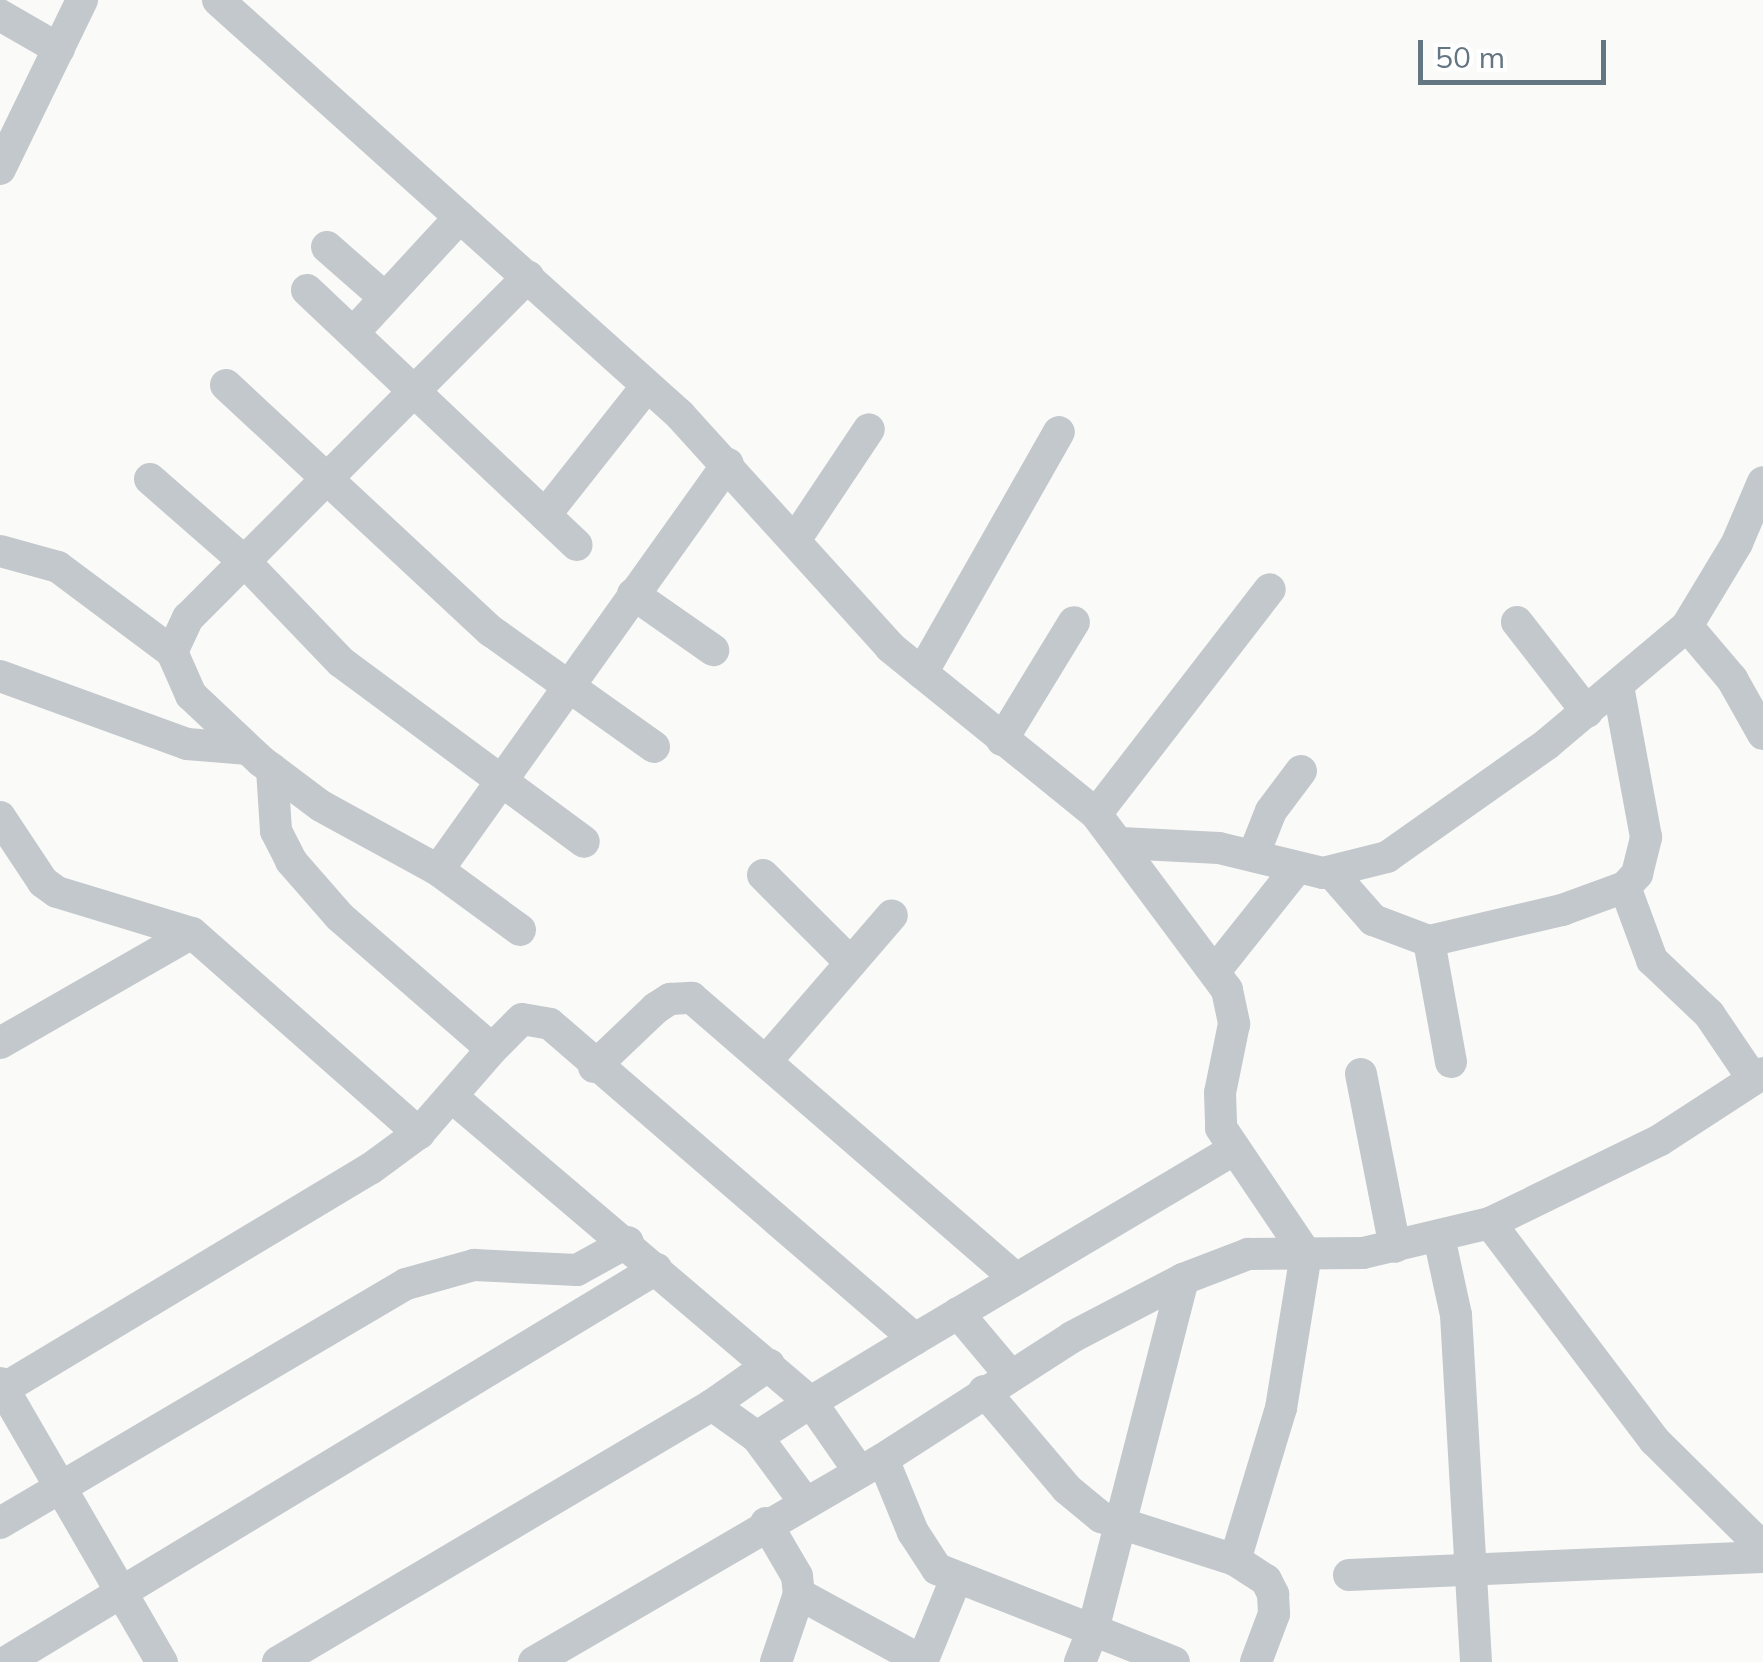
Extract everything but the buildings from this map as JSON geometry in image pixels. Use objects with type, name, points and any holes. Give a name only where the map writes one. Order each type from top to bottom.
[{"type":"street","points":[[0,169],[82,0]]},
{"type":"street","points":[[218,0],[647,386],[728,464],[862,618],[922,673],[1096,814],[1122,843],[1215,971],[1233,1004],[1219,1113],[1235,1149],[1306,1254],[1281,1408],[1236,1560]]},
{"type":"street","points":[[0,14],[59,49]]},
{"type":"street","points":[[354,332],[460,217]]},
{"type":"street","points":[[327,247],[385,298]]},
{"type":"street","points":[[172,652],[188,618],[528,277]]},
{"type":"street","points":[[307,290],[576,545]]},
{"type":"street","points":[[226,385],[491,630],[654,747]]},
{"type":"street","points":[[545,515],[647,386]]},
{"type":"street","points":[[795,540],[869,430]]},
{"type":"street","points":[[922,673],[1059,432]]},
{"type":"street","points":[[438,870],[500,776],[728,464]]},
{"type":"street","points":[[150,478],[246,563],[340,662],[500,776],[584,842]]},
{"type":"street","points":[[1122,843],[1254,854],[1296,869],[1332,872],[1362,868],[1416,840],[1587,712],[1686,626],[1737,543],[1763,482]]},
{"type":"street","points":[[0,550],[58,567],[172,652],[191,694],[260,759],[321,806],[438,870],[520,930]]},
{"type":"street","points":[[1096,814],[1270,589]]},
{"type":"street","points":[[633,594],[713,650]]},
{"type":"street","points":[[1002,740],[1074,622]]},
{"type":"street","points":[[1517,622],[1587,712]]},
{"type":"street","points":[[1686,626],[1732,679],[1763,734]]},
{"type":"street","points":[[0,676],[187,744],[260,759]]},
{"type":"street","points":[[1332,872],[1373,920],[1428,942],[1562,910],[1625,886],[1638,874],[1646,838],[1618,686]]},
{"type":"street","points":[[260,759],[276,831],[312,888],[492,1049]]},
{"type":"street","points":[[1254,854],[1263,826],[1300,770]]},
{"type":"street","points":[[0,817],[30,867],[57,892],[192,933],[419,1132]]},
{"type":"street","points":[[1215,971],[1296,869]]},
{"type":"street","points":[[763,875],[851,963]]},
{"type":"street","points":[[534,1662],[871,1465],[997,1383],[1183,1279],[1248,1254],[1306,1254],[1395,1246],[1440,1238],[1490,1222],[1660,1140],[1758,1076],[1709,1014],[1652,960],[1625,886]]},
{"type":"street","points":[[767,1060],[892,915]]},
{"type":"street","points":[[0,1043],[192,933]]},
{"type":"street","points":[[1428,942],[1450,1062]]},
{"type":"street","points":[[594,1067],[656,1008],[682,996],[704,1004],[1016,1279]]},
{"type":"street","points":[[162,1662],[1,1388],[370,1168],[419,1132],[522,1019],[535,1016],[915,1339]]},
{"type":"street","points":[[1361,1074],[1395,1246]]},
{"type":"street","points":[[452,1097],[628,1242],[811,1402],[871,1465],[924,1553],[955,1582],[1174,1662]]},
{"type":"street","points":[[758,1437],[1235,1149]]},
{"type":"street","points":[[1490,1222],[1654,1442],[1763,1548]]},
{"type":"street","points":[[1440,1238],[1456,1315],[1476,1662]]},
{"type":"street","points":[[0,1523],[406,1284],[474,1265],[577,1270],[628,1242]]},
{"type":"street","points":[[6,1662],[656,1269]]},
{"type":"street","points":[[1080,1662],[1093,1630],[1183,1279]]},
{"type":"street","points":[[958,1313],[997,1383],[1067,1489],[1120,1525],[1236,1560],[1266,1580],[1273,1594],[1274,1614],[1256,1662]]},
{"type":"street","points":[[278,1662],[712,1405],[768,1365]]},
{"type":"street","points":[[712,1405],[758,1437],[804,1501]]},
{"type":"street","points":[[766,1523],[796,1576],[799,1594],[776,1662]]},
{"type":"street","points":[[1349,1575],[1471,1566],[1763,1557]]},
{"type":"street","points":[[799,1594],[922,1661],[955,1582]]}]
